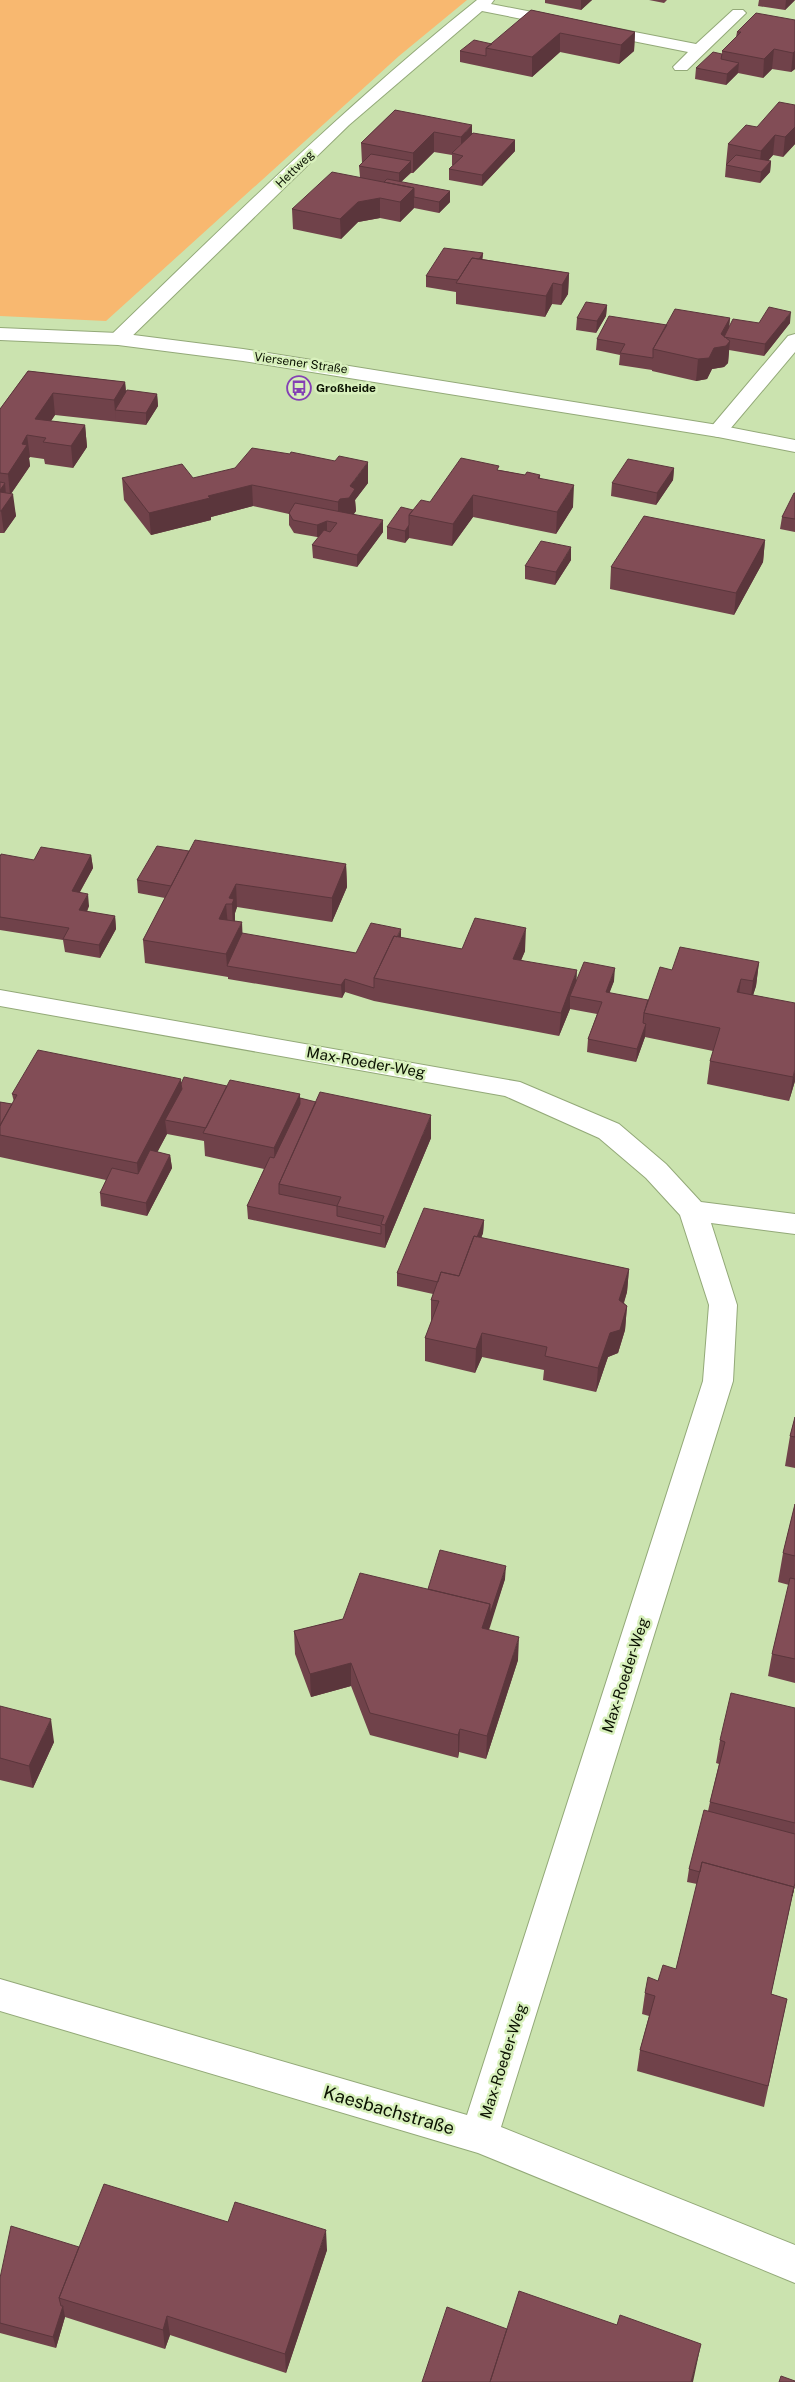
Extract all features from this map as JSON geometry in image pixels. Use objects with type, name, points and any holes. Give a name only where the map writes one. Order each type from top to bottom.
[{"type":"street","name":"Hettweg","points":[[118,339],[365,101],[422,51],[482,3],[699,49]]},
{"type":"street","points":[[681,67],[738,13]]},
{"type":"street","name":"Viersener Straße","points":[[0,334],[118,339],[334,368],[718,431],[795,446]]},
{"type":"street","points":[[718,431],[795,340]]},
{"type":"street","name":"Max-Roeder-Weg","points":[[0,998],[511,1088],[610,1131],[656,1171],[693,1211],[723,1305],[718,1381],[479,2136]]},
{"type":"street","points":[[693,1211],[795,1224]]},
{"type":"street","name":"Kaesbachstraße","points":[[0,1995],[479,2136],[795,2264]]},
{"type":"shaded area","points":[[0,0],[467,0],[399,56],[106,321],[0,316]]},
{"type":"building","points":[[531,10],[635,32],[621,45],[560,33],[532,57],[486,48]]},
{"type":"building","points":[[756,13],[795,20],[795,51],[793,53],[774,49],[764,59],[722,51]]},
{"type":"building","points":[[474,40],[492,44],[486,48],[486,56],[460,51]]},
{"type":"building","points":[[713,52],[722,54],[721,59],[739,63],[727,74],[696,68]]},
{"type":"building","points":[[779,102],[795,105],[795,127],[785,137],[775,135],[761,151],[728,144],[746,125],[757,127]]},
{"type":"building","points":[[395,110],[472,125],[461,137],[434,132],[413,153],[361,143]]},
{"type":"building","points":[[473,133],[515,140],[482,175],[449,169],[463,156],[452,153]]},
{"type":"building","points":[[371,154],[411,161],[399,173],[359,166]]},
{"type":"building","points":[[736,155],[771,161],[761,172],[726,165]]},
{"type":"building","points":[[332,172],[414,188],[400,202],[380,198],[358,202],[340,219],[292,209]]},
{"type":"building","points":[[387,179],[450,191],[439,202],[414,197],[414,188],[384,182]]},
{"type":"building","points":[[444,248],[483,253],[479,259],[472,258],[458,280],[426,276]]},
{"type":"building","points":[[472,258],[569,273],[562,285],[553,283],[546,296],[456,283]]},
{"type":"building","points":[[586,302],[607,305],[597,321],[577,318]]},
{"type":"building","points":[[769,307],[791,312],[765,344],[724,337],[733,319],[759,323]]},
{"type":"building","points":[[675,309],[730,318],[721,334],[730,341],[726,346],[714,348],[709,358],[698,359],[653,349]]},
{"type":"building","points":[[609,316],[667,325],[653,349],[653,358],[620,353],[625,344],[597,339]]},
{"type":"building","points":[[28,371],[125,382],[114,400],[53,393],[35,419],[85,425],[71,446],[43,442],[46,438],[27,435],[22,444],[27,445],[8,474],[0,473],[0,409]]},
{"type":"building","points":[[127,390],[157,394],[146,413],[115,410]]},
{"type":"building","points":[[252,448],[290,454],[291,452],[335,461],[339,456],[368,462],[350,486],[355,489],[349,498],[340,499],[338,502],[252,485],[208,496],[210,498],[149,513],[122,478],[182,464],[193,478],[235,468]]},
{"type":"building","points":[[461,458],[499,466],[497,470],[525,475],[527,472],[540,475],[538,478],[574,485],[557,512],[473,495],[453,524],[409,515],[421,500],[430,502]]},
{"type":"building","points":[[628,459],[674,468],[657,493],[612,483]]},
{"type":"building","points":[[0,482],[5,483],[0,490]]},
{"type":"building","points":[[0,492],[13,494],[1,511],[0,511]]},
{"type":"building","points":[[794,493],[795,519],[782,517]]},
{"type":"building","points":[[295,503],[383,520],[357,555],[312,545],[324,530],[330,532],[337,523],[327,521],[317,525],[293,520],[289,513]]},
{"type":"building","points":[[401,507],[413,510],[409,515],[409,525],[405,531],[387,527]]},
{"type":"building","points":[[644,516],[765,540],[736,593],[611,567]]},
{"type":"building","points":[[541,541],[571,547],[556,572],[525,566]]},
{"type":"building","points":[[195,840],[346,864],[332,898],[236,884],[229,898],[234,899],[232,904],[226,904],[219,919],[242,922],[226,954],[143,940]]},
{"type":"building","points":[[157,846],[189,851],[171,886],[137,880]]},
{"type":"building","points":[[41,847],[91,855],[72,891],[88,894],[79,910],[115,916],[99,945],[63,939],[69,928],[0,917],[1,854],[34,860]]},
{"type":"building","points":[[475,918],[526,928],[513,959],[577,970],[561,1013],[374,978],[394,936],[462,949]]},
{"type":"building","points":[[371,923],[401,929],[397,937],[394,936],[374,978],[374,988],[345,979],[341,985],[227,966],[242,933],[356,953]]},
{"type":"building","points":[[680,947],[759,962],[753,981],[741,979],[737,992],[795,1003],[795,1069],[793,1077],[710,1061],[720,1028],[644,1013],[660,967],[672,970]]},
{"type":"building","points":[[584,962],[615,968],[606,992],[648,1000],[643,1023],[646,1024],[637,1049],[588,1039],[602,1002],[570,996]]},
{"type":"building","points":[[38,1050],[181,1079],[137,1163],[0,1135],[0,1125],[17,1095],[12,1094]]},
{"type":"building","points":[[184,1077],[227,1086],[206,1128],[165,1120],[182,1089],[181,1084]]},
{"type":"building","points":[[230,1080],[300,1094],[274,1148],[203,1133]]},
{"type":"building","points":[[320,1092],[431,1115],[385,1225],[381,1224],[384,1216],[337,1206],[341,1197],[279,1184]]},
{"type":"building","points":[[300,1098],[316,1102],[279,1184],[279,1194],[337,1206],[337,1216],[381,1226],[381,1234],[247,1206],[270,1157],[274,1158],[300,1104]]},
{"type":"building","points":[[0,1102],[12,1104],[0,1126]]},
{"type":"building","points":[[150,1150],[170,1155],[146,1203],[100,1193],[112,1168],[138,1174]]},
{"type":"building","points":[[424,1208],[484,1220],[477,1237],[474,1236],[459,1276],[441,1272],[438,1282],[397,1273]]},
{"type":"building","points":[[474,1236],[629,1269],[619,1300],[627,1306],[620,1330],[610,1333],[598,1368],[545,1356],[547,1347],[482,1333],[476,1349],[425,1338],[439,1301],[431,1300],[441,1272],[459,1276]]},
{"type":"building","points":[[795,1417],[795,1437],[790,1436]]},
{"type":"building","points":[[795,1504],[795,1556],[783,1553]]},
{"type":"building","points":[[440,1550],[506,1566],[490,1614],[490,1604],[428,1589]]},
{"type":"building","points":[[360,1573],[490,1604],[482,1628],[519,1637],[487,1736],[460,1729],[458,1735],[370,1713],[351,1663],[310,1674],[294,1631],[343,1619]]},
{"type":"building","points":[[790,1578],[795,1579],[795,1659],[772,1654]]},
{"type":"building","points":[[731,1693],[795,1708],[795,1823],[710,1802],[725,1742],[720,1740]]},
{"type":"building","points":[[0,1706],[51,1719],[29,1766],[0,1758]]},
{"type":"building","points":[[704,1810],[795,1834],[795,1883],[792,1896],[794,1887],[702,1862],[700,1872],[689,1869]]},
{"type":"building","points":[[702,1862],[794,1887],[771,1994],[787,1999],[768,2086],[640,2050],[655,1996],[645,1993],[648,1977],[658,1981],[663,1965],[676,1969]]},
{"type":"building","points":[[104,2184],[228,2222],[235,2202],[326,2230],[285,2354],[167,2316],[163,2330],[59,2298]]},
{"type":"building","points":[[11,2226],[79,2247],[59,2298],[61,2306],[63,2306],[53,2337],[0,2323],[0,2278]]},
{"type":"building","points":[[519,2291],[617,2325],[620,2315],[701,2344],[691,2382],[490,2382]]},
{"type":"building","points":[[447,2307],[507,2329],[490,2382],[422,2382]]},
{"type":"building","points":[[781,2376],[795,2381],[795,2382],[779,2382]]},
{"type":"place","name":"Großheide","points":[[299,388]]}]
